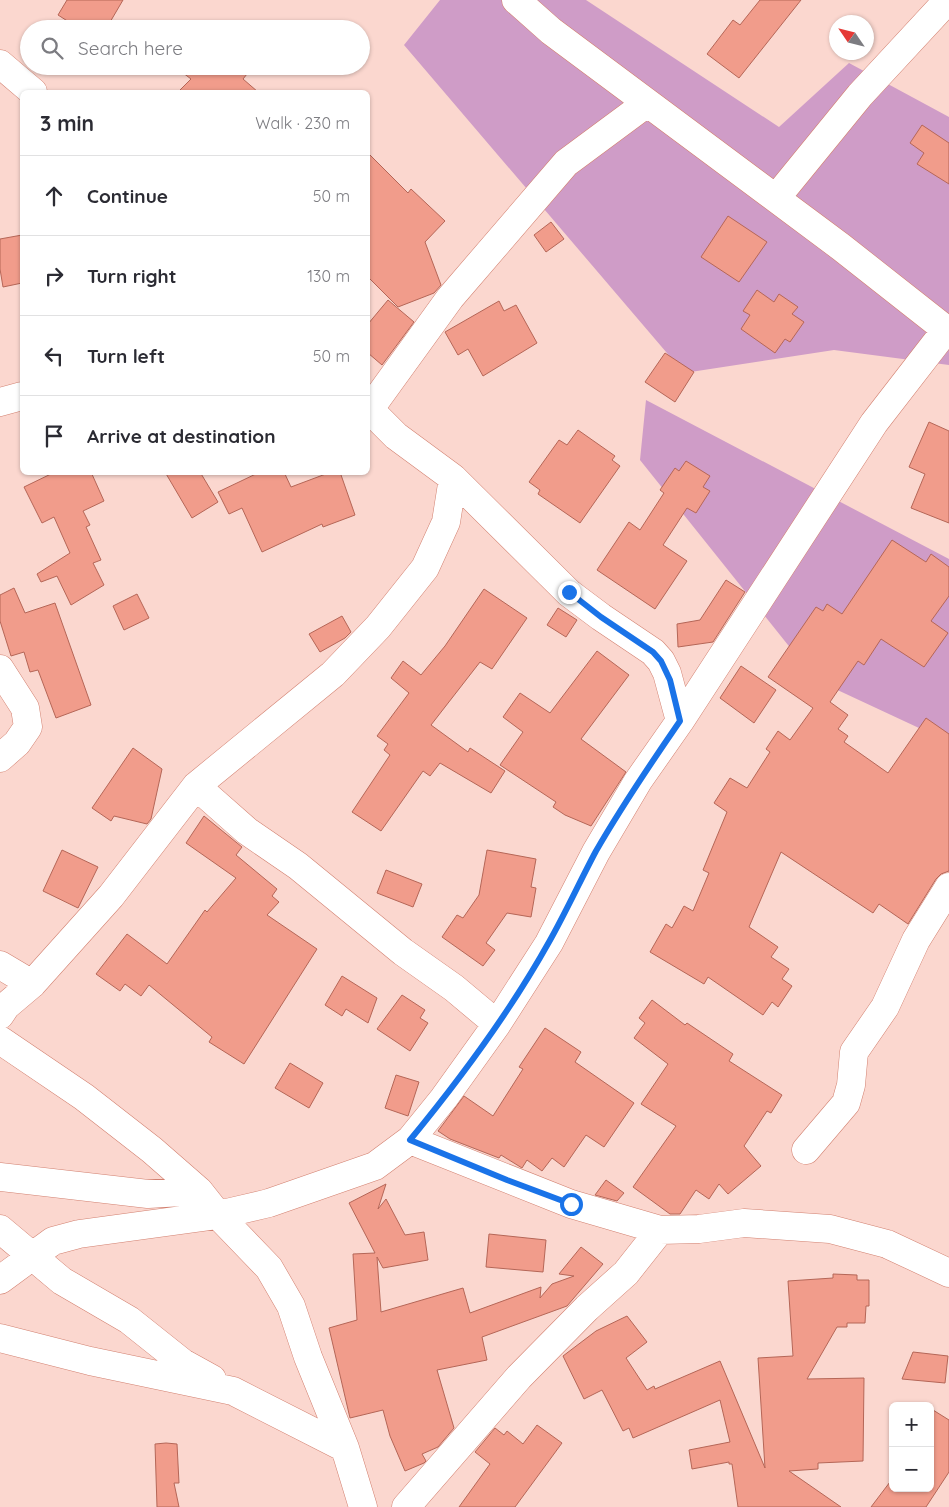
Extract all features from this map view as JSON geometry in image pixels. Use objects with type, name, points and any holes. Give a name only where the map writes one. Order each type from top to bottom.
[{"type":"street","points":[[0,1280],[30,1256],[53,1241],[79,1234],[218,1215],[269,1204],[375,1166],[410,1140],[444,1098],[498,1024],[549,943],[596,852],[633,789],[680,721],[874,423],[948,331],[776,198],[551,31],[516,0]]},
{"type":"street","points":[[776,198],[860,94],[948,0]]},
{"type":"street","points":[[0,64],[32,90]]},
{"type":"street","points":[[370,406],[450,298],[566,163],[647,103]]},
{"type":"street","points":[[0,402],[20,397]]},
{"type":"street","points":[[370,411],[396,436],[452,478],[569,592],[657,656],[667,672],[680,721]]},
{"type":"street","points":[[0,1015],[6,1006],[32,984],[111,896],[196,786],[333,674],[378,627],[425,568],[446,522],[452,478]]},
{"type":"street","points":[[0,669],[24,708],[28,727],[16,743],[0,758]]},
{"type":"street","points":[[196,786],[247,830],[298,866],[403,952],[454,988],[498,1024]]},
{"type":"street","points":[[806,1150],[846,1103],[851,1085],[851,1065],[854,1052],[885,1007],[916,940],[949,887]]},
{"type":"street","points":[[0,965],[32,984]]},
{"type":"street","points":[[0,1040],[84,1097],[152,1150],[199,1191],[218,1215],[270,1268],[291,1306],[308,1357],[345,1448],[363,1507]]},
{"type":"street","points":[[410,1140],[571,1204],[660,1230],[699,1229],[744,1223],[830,1230],[887,1244],[949,1273]]},
{"type":"street","points":[[0,1177],[148,1194],[199,1191]]},
{"type":"street","points":[[0,1229],[62,1281],[129,1320],[183,1363],[233,1391],[345,1448]]},
{"type":"street","points":[[406,1507],[519,1377],[587,1308],[626,1273],[660,1230]]},
{"type":"street","points":[[0,1338],[90,1361],[233,1391]]},
{"type":"shaded area","points":[[440,0],[586,0],[779,127],[849,63],[949,117],[949,365],[834,350],[684,373],[404,45]]},
{"type":"shaded area","points":[[646,400],[949,559],[949,742],[816,680],[640,460]]},
{"type":"building","points":[[67,0],[123,0],[111,20],[66,20],[58,15]]},
{"type":"building","points":[[760,0],[801,0],[739,78],[707,54],[733,20],[740,25]]},
{"type":"building","points":[[186,75],[246,75],[243,79],[256,90],[180,90],[191,79]]},
{"type":"building","points":[[922,125],[949,143],[949,184],[917,164],[924,153],[910,143]]},
{"type":"building","points":[[370,155],[408,193],[411,189],[445,221],[425,242],[441,285],[434,293],[398,307],[370,279]]},
{"type":"building","points":[[728,216],[767,242],[739,282],[701,257]]},
{"type":"building","points":[[551,222],[564,239],[546,252],[534,235]]},
{"type":"building","points":[[20,235],[20,283],[3,287],[0,269],[0,239]]},
{"type":"building","points":[[757,290],[774,302],[779,294],[798,307],[792,314],[804,322],[790,342],[785,339],[775,353],[741,329],[750,315],[743,311]]},
{"type":"building","points":[[388,300],[414,322],[382,365],[370,355],[370,322]]},
{"type":"building","points":[[499,301],[504,311],[516,305],[537,343],[483,376],[468,349],[458,355],[445,332]]},
{"type":"building","points":[[665,353],[694,372],[675,402],[645,382]]},
{"type":"building","points":[[929,422],[949,431],[949,523],[911,508],[925,474],[909,467]]},
{"type":"building","points":[[578,430],[615,456],[612,460],[620,466],[580,523],[538,494],[540,490],[529,482],[559,440],[567,445]]},
{"type":"building","points":[[686,461],[710,476],[703,487],[710,491],[696,513],[687,508],[663,545],[687,561],[655,609],[597,570],[629,522],[640,530],[664,493],[660,490],[675,468],[679,471]]},
{"type":"building","points":[[49,475],[92,475],[104,501],[83,511],[90,525],[86,527],[101,560],[93,563],[104,585],[71,605],[57,576],[41,582],[37,574],[70,553],[54,517],[42,523],[24,487]]},
{"type":"building","points":[[167,475],[202,475],[218,502],[192,518]]},
{"type":"building","points":[[254,475],[285,475],[291,487],[323,475],[341,475],[355,515],[323,527],[322,524],[262,552],[242,508],[229,514],[218,492]]},
{"type":"building","points":[[892,540],[926,562],[931,554],[949,567],[949,596],[931,621],[948,633],[924,667],[881,639],[864,665],[858,661],[830,702],[848,715],[838,729],[848,736],[844,742],[888,773],[926,718],[949,734],[949,871],[941,874],[936,879],[908,924],[879,904],[873,913],[781,852],[749,927],[778,947],[771,957],[789,969],[782,979],[792,986],[778,1007],[772,1002],[763,1015],[708,977],[704,984],[650,952],[666,924],[672,928],[684,906],[693,911],[709,873],[703,870],[727,812],[714,803],[730,778],[747,788],[770,752],[766,749],[778,731],[790,740],[813,708],[768,677],[816,607],[823,611],[827,604],[842,614]]},
{"type":"building","points":[[726,580],[745,592],[713,642],[678,647],[677,624],[700,620]]},
{"type":"building","points":[[14,588],[25,613],[55,603],[91,705],[56,718],[38,670],[30,672],[24,652],[11,656],[0,621],[0,595]]},
{"type":"building","points":[[484,589],[527,618],[492,669],[480,662],[431,725],[468,752],[470,748],[505,771],[491,793],[440,763],[430,776],[423,771],[381,831],[352,812],[390,755],[384,750],[388,744],[377,736],[409,693],[391,678],[403,661],[421,675],[445,646]]},
{"type":"building","points":[[137,594],[149,618],[124,630],[113,606]]},
{"type":"building","points":[[558,608],[577,620],[566,637],[547,625]]},
{"type":"building","points":[[342,616],[351,632],[345,638],[320,652],[309,634]]},
{"type":"building","points":[[597,651],[629,675],[581,739],[626,772],[591,826],[565,815],[553,807],[556,802],[500,765],[523,732],[503,717],[520,693],[550,713]]},
{"type":"building","points":[[741,666],[776,690],[754,723],[720,698]]},
{"type":"building","points":[[133,748],[162,769],[151,819],[147,824],[114,816],[111,821],[92,808]]},
{"type":"building","points":[[204,816],[242,847],[236,855],[277,889],[272,896],[279,902],[267,915],[317,949],[244,1064],[209,1042],[212,1037],[149,985],[141,996],[125,984],[120,991],[96,974],[127,934],[167,964],[205,910],[207,912],[236,878],[186,843]]},
{"type":"building","points":[[62,850],[98,867],[78,908],[43,891]]},
{"type":"building","points":[[487,850],[536,859],[531,887],[536,888],[531,917],[507,913],[486,943],[495,950],[483,966],[442,937],[457,915],[463,918],[479,895]]},
{"type":"building","points":[[386,870],[422,884],[413,907],[377,893]]},
{"type":"building","points":[[342,976],[377,998],[368,1023],[346,1009],[342,1016],[325,1005]]},
{"type":"building","points":[[402,995],[425,1010],[420,1018],[428,1023],[410,1051],[377,1029]]},
{"type":"building","points":[[652,1000],[685,1025],[687,1023],[733,1054],[729,1061],[782,1095],[771,1113],[767,1111],[744,1146],[761,1166],[728,1194],[719,1184],[709,1199],[696,1190],[680,1214],[670,1214],[633,1187],[676,1126],[641,1104],[668,1064],[634,1038],[645,1023],[639,1018]]},
{"type":"building","points":[[545,1028],[581,1052],[575,1062],[634,1103],[604,1147],[586,1135],[564,1167],[552,1158],[542,1171],[527,1160],[522,1168],[501,1155],[499,1158],[450,1139],[438,1131],[464,1096],[493,1116],[523,1069],[519,1067]]},
{"type":"building","points":[[290,1063],[323,1083],[309,1108],[275,1088]]},
{"type":"building","points":[[396,1075],[419,1082],[408,1116],[385,1108]]},
{"type":"building","points":[[606,1180],[624,1193],[617,1201],[595,1195]]},
{"type":"building","points":[[386,1184],[378,1209],[386,1199],[405,1235],[424,1232],[428,1260],[383,1268],[377,1257],[381,1312],[463,1288],[470,1313],[541,1287],[540,1298],[552,1284],[574,1276],[559,1274],[581,1247],[603,1264],[567,1306],[482,1337],[487,1360],[437,1370],[454,1428],[438,1447],[422,1454],[426,1461],[424,1463],[405,1471],[390,1436],[383,1410],[350,1418],[329,1328],[357,1320],[353,1254],[375,1253],[349,1203]]},
{"type":"building","points":[[489,1234],[546,1240],[543,1272],[486,1267]]},
{"type":"building","points":[[833,1274],[857,1275],[857,1280],[869,1280],[869,1306],[866,1306],[865,1323],[847,1323],[847,1327],[837,1327],[807,1379],[864,1378],[863,1461],[818,1463],[818,1469],[789,1471],[841,1507],[738,1507],[732,1464],[729,1464],[729,1462],[692,1469],[689,1450],[730,1442],[720,1400],[633,1438],[629,1428],[623,1431],[602,1390],[584,1399],[563,1356],[596,1331],[627,1316],[647,1342],[626,1358],[647,1390],[654,1386],[655,1389],[720,1361],[765,1468],[758,1358],[793,1356],[788,1281],[833,1278]]},
{"type":"building","points":[[913,1352],[948,1356],[945,1383],[902,1379]]},
{"type":"building","points":[[934,1411],[949,1420],[949,1472],[926,1507],[871,1507],[889,1483],[889,1492],[934,1492]]},
{"type":"building","points":[[537,1425],[562,1443],[515,1507],[459,1507],[490,1464],[475,1452],[495,1428],[504,1435],[507,1431],[523,1444]]},
{"type":"building","points":[[155,1444],[177,1444],[179,1483],[174,1483],[179,1507],[157,1507]]},
{"type":"route","points":[[569,592],[601,617],[653,652],[661,661],[670,680],[680,721],[638,782],[596,852],[549,943],[498,1024],[444,1098],[410,1140],[571,1204]]}]
